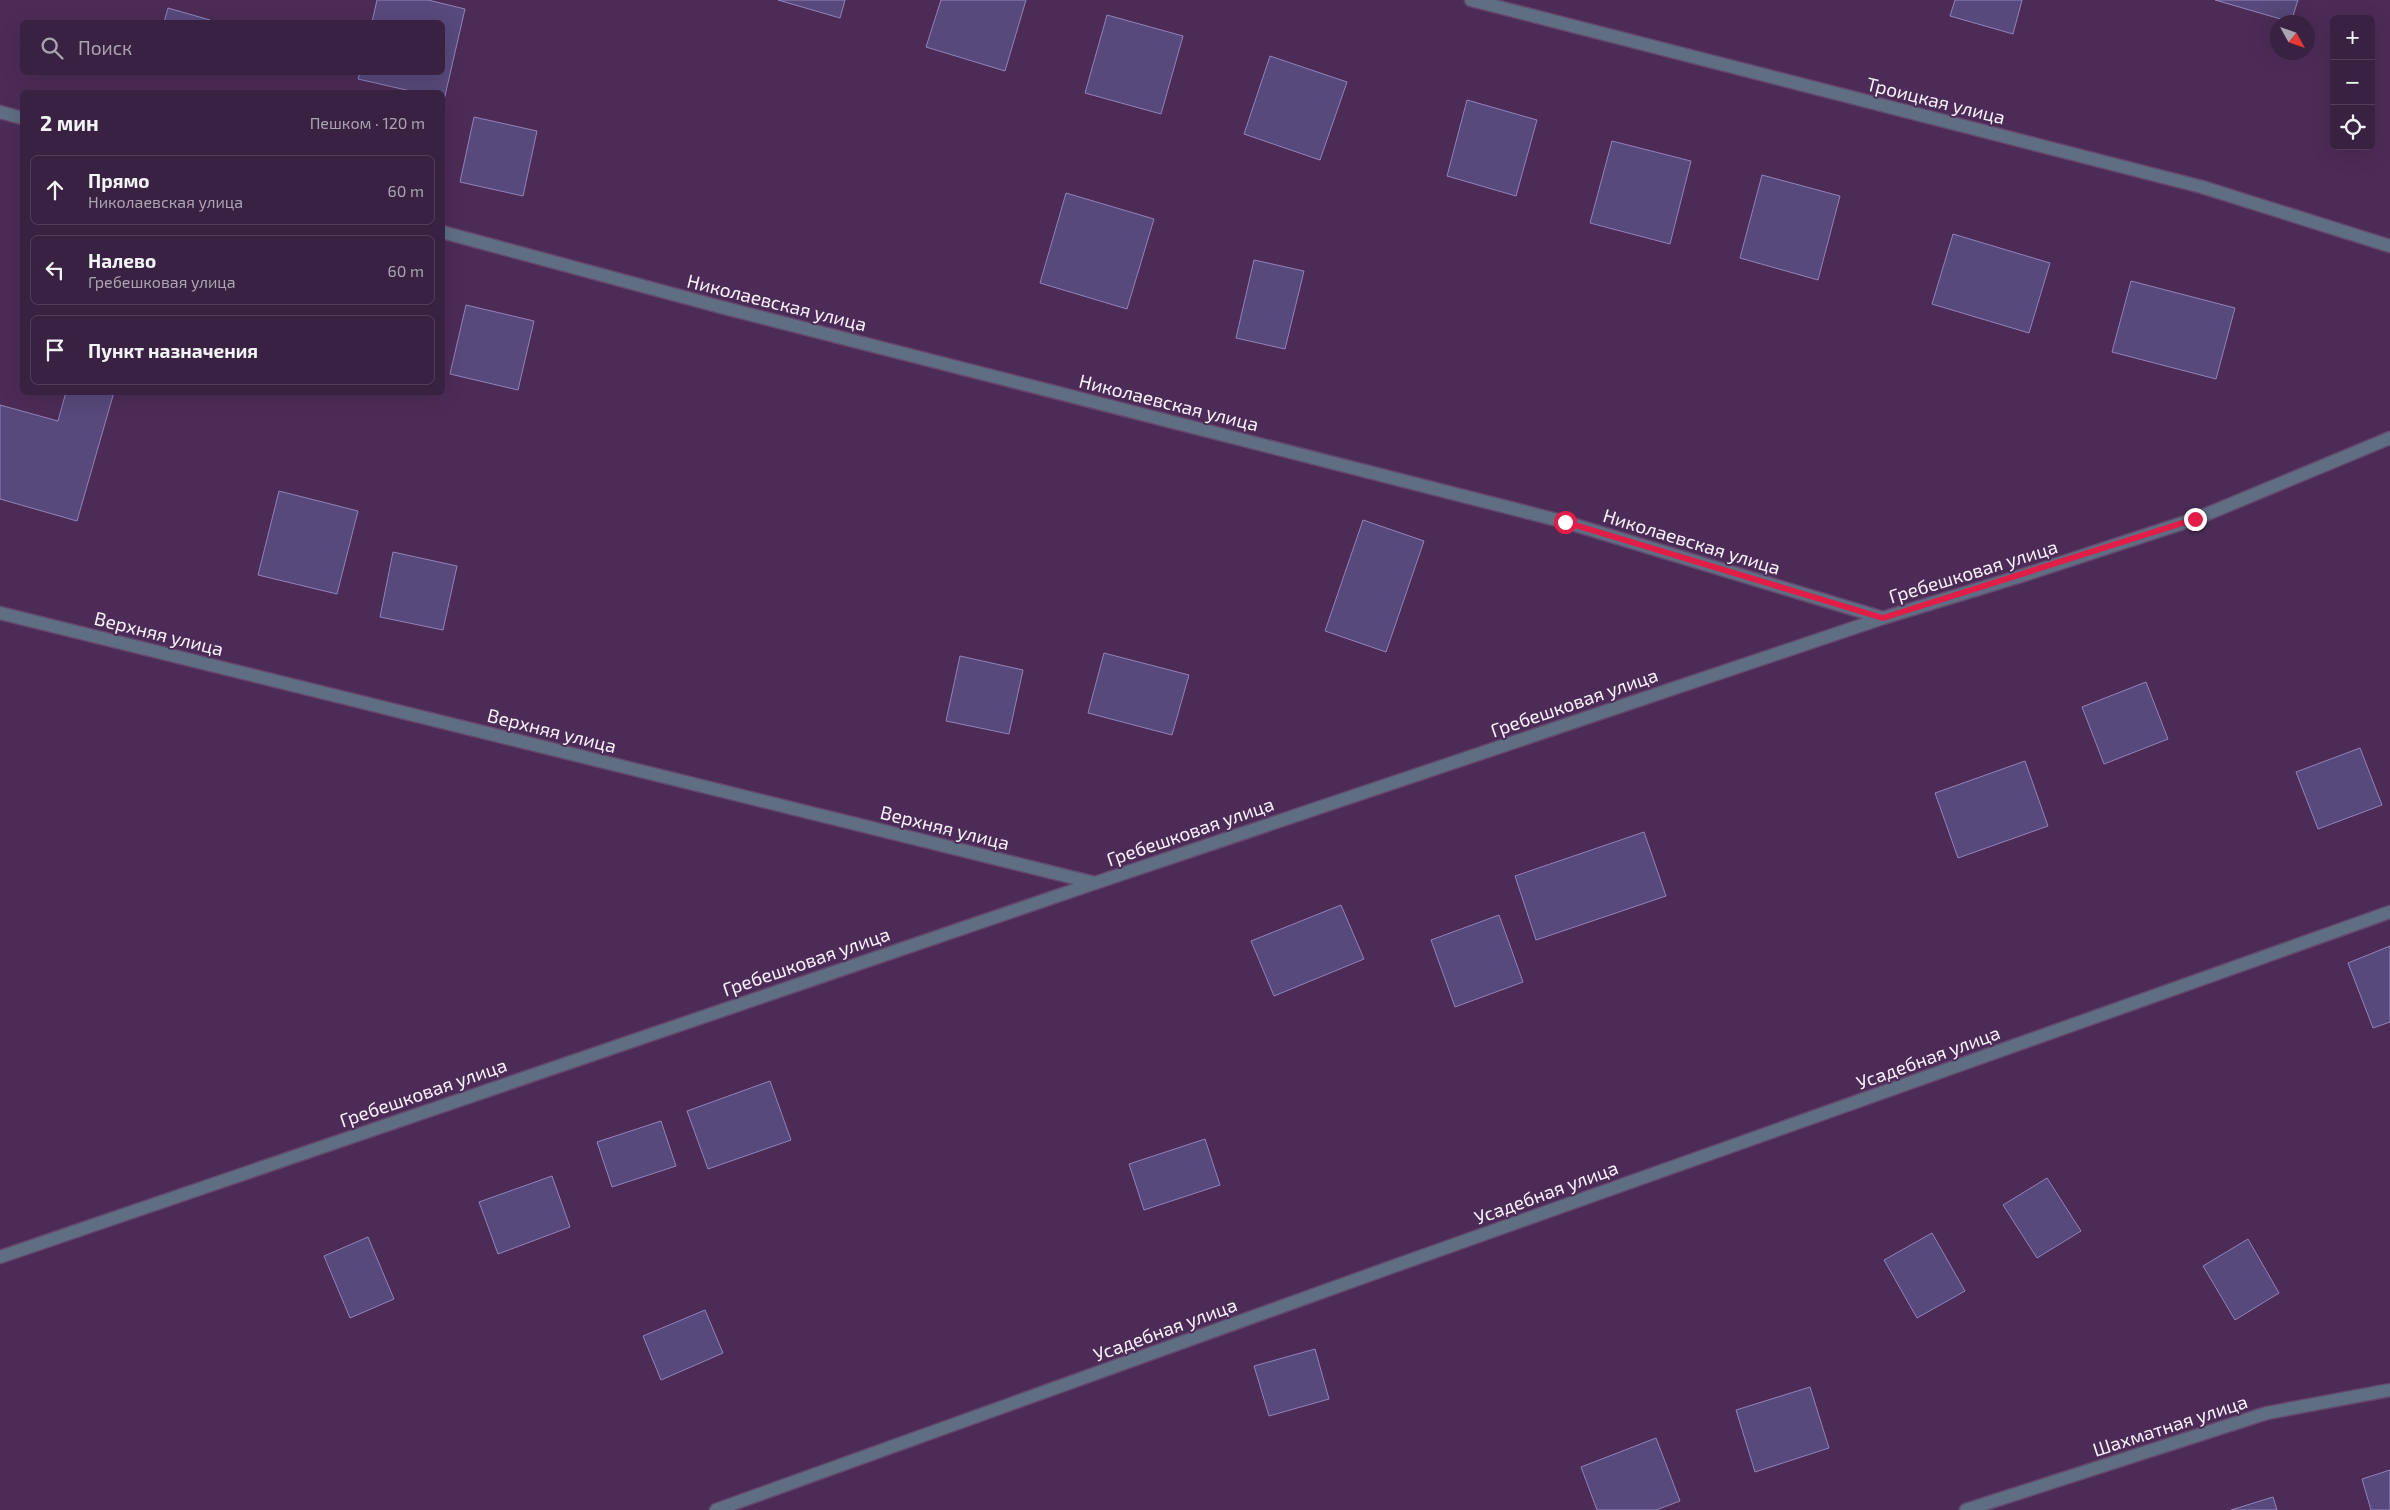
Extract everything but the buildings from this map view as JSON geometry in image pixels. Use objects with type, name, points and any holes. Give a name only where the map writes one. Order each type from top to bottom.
[{"type":"street","name":"Троицкая улица","points":[[1470,0],[2202,188],[2390,246]]},
{"type":"street","points":[[0,112],[20,117]]},
{"type":"street","name":"Николаевская улица","points":[[445,233],[717,306],[1565,522],[1883,618]]},
{"type":"street","name":"Гребешковая улица","points":[[0,1257],[1095,883],[1883,618],[2195,519],[2390,438]]},
{"type":"street","name":"Верхняя улица","points":[[0,612],[1095,883]]},
{"type":"street","name":"Усадебная улица","points":[[716,1510],[2390,912]]},
{"type":"street","name":"Шахматная улица","points":[[1966,1510],[2267,1413],[2390,1390]]},
{"type":"route","points":[[1565,522],[1883,618],[2024,575],[2195,519]]}]
